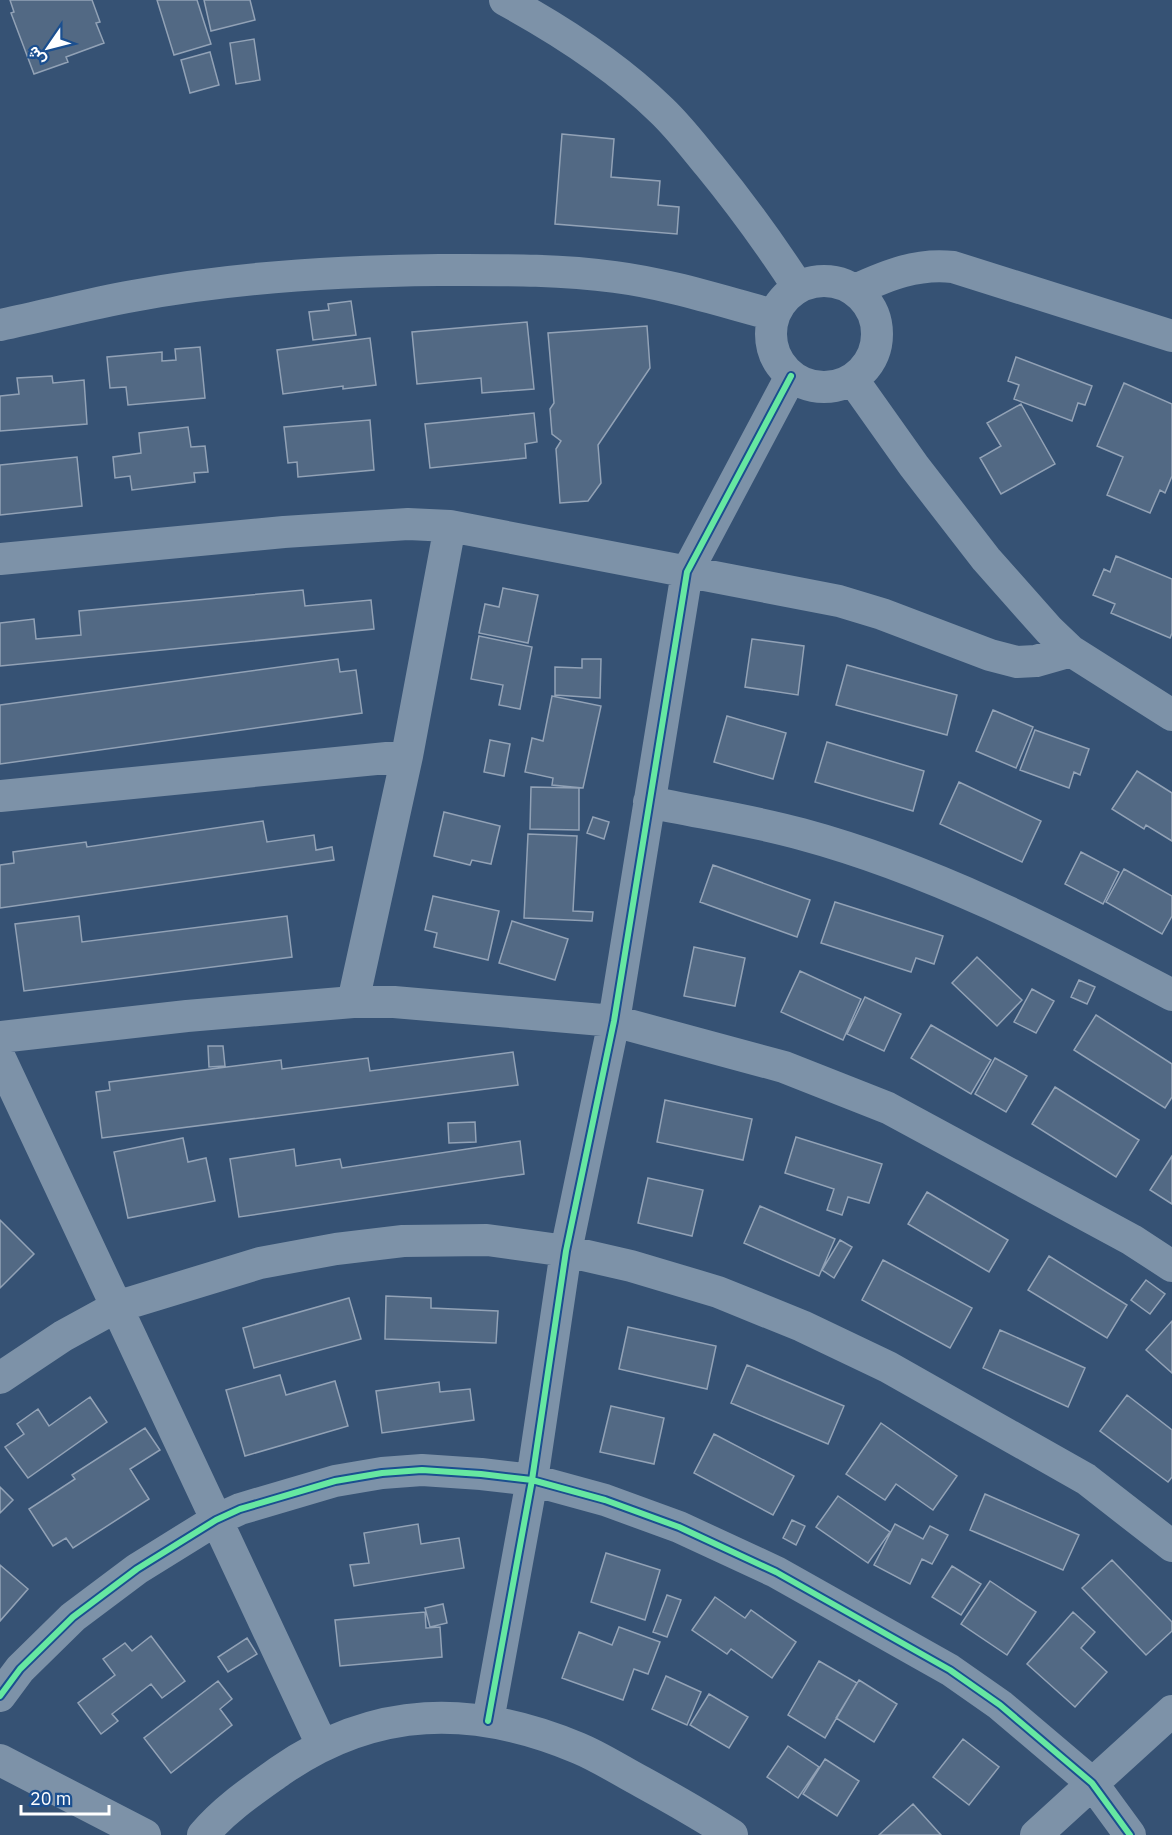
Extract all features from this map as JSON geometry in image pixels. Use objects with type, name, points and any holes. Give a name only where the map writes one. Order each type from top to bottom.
[{"type":"street","points":[[505,0],[538,18],[623,76],[662,111],[732,194],[773,248],[798,287]]},
{"type":"street","points":[[865,291],[900,271],[924,266],[953,267],[1172,336]]},
{"type":"street","points":[[0,326],[132,296],[241,280],[410,271],[565,272],[615,277],[657,284],[774,315]]},
{"type":"street","points":[[827,280],[865,291],[878,328],[873,357],[864,370],[853,380],[833,387],[810,386],[791,376],[776,359],[771,337],[774,315],[783,298],[798,287],[812,281],[827,280]]},
{"type":"street","points":[[488,1721],[532,1480],[566,1251],[614,1021],[687,572],[791,376]]},
{"type":"street","points":[[853,380],[914,466],[986,559],[1043,623],[1071,651],[1172,715]]},
{"type":"street","points":[[0,559],[284,532],[408,524],[450,526],[508,535],[839,601],[882,614],[990,655],[1017,662],[1036,661],[1071,651]]},
{"type":"street","points":[[353,1002],[407,756],[450,526]]},
{"type":"street","points":[[0,796],[407,756]]},
{"type":"street","points":[[649,802],[801,834],[897,865],[1009,912],[1172,995]]},
{"type":"street","points":[[0,1038],[187,1016],[353,1002],[394,1002],[614,1021],[784,1066],[888,1108],[1132,1240],[1172,1266]]},
{"type":"street","points":[[0,1058],[322,1745]]},
{"type":"street","points":[[0,1378],[63,1336],[116,1307],[260,1263],[403,1240],[488,1240],[566,1251],[631,1266],[718,1292],[802,1326],[888,1367],[1086,1479],[1172,1546]]},
{"type":"street","points":[[0,1696],[20,1669],[73,1617],[137,1569],[216,1520],[285,1495],[335,1481],[382,1473],[422,1470],[532,1480],[605,1500],[679,1527],[776,1572],[950,1670],[1000,1706],[1092,1783],[1130,1835]]},
{"type":"street","points":[[1036,1835],[1172,1711]]},
{"type":"street","points":[[203,1835],[218,1818],[250,1792],[322,1745],[356,1732],[406,1720],[459,1717],[521,1728],[578,1748],[697,1813],[732,1835]]},
{"type":"street","points":[[0,1760],[145,1835]]},
{"type":"building","points":[[10,0],[92,0],[100,22],[96,23],[104,43],[66,57],[68,62],[34,74],[11,13],[14,12]]},
{"type":"building","points":[[157,0],[197,0],[211,44],[174,55]]},
{"type":"building","points":[[204,0],[250,0],[255,20],[211,31]]},
{"type":"building","points":[[254,39],[260,80],[236,84],[230,43]]},
{"type":"building","points":[[210,52],[219,85],[190,93],[181,60]]},
{"type":"building","points":[[562,134],[614,139],[611,177],[660,181],[658,205],[679,207],[677,234],[555,224]]},
{"type":"building","points":[[351,301],[356,335],[313,340],[309,312],[329,310],[328,304]]},
{"type":"building","points":[[527,322],[534,389],[482,393],[481,378],[417,384],[412,332]]},
{"type":"building","points":[[647,326],[650,368],[598,445],[601,483],[588,501],[560,503],[556,449],[561,441],[552,434],[550,409],[554,403],[548,333]]},
{"type":"building","points":[[370,338],[376,385],[343,389],[343,386],[283,394],[277,350]]},
{"type":"building","points":[[200,347],[205,398],[128,405],[126,387],[110,388],[107,357],[162,352],[162,361],[176,360],[175,349]]},
{"type":"building","points":[[1016,357],[1092,386],[1085,405],[1078,403],[1072,421],[1014,399],[1019,385],[1008,381]]},
{"type":"building","points":[[52,376],[53,383],[84,380],[87,424],[0,431],[0,396],[19,394],[17,378]]},
{"type":"building","points":[[1124,383],[1172,404],[1172,476],[1165,493],[1160,490],[1150,513],[1107,495],[1123,457],[1097,446]]},
{"type":"building","points":[[1021,404],[1055,464],[1001,494],[980,458],[1001,446],[987,423]]},
{"type":"building","points":[[534,413],[537,442],[525,444],[526,458],[430,468],[425,424]]},
{"type":"building","points":[[370,420],[374,470],[298,477],[297,462],[288,463],[284,427]]},
{"type":"building","points":[[188,427],[191,447],[205,446],[208,472],[194,473],[195,482],[132,490],[130,476],[115,478],[113,457],[141,453],[139,433]]},
{"type":"building","points":[[77,457],[82,506],[0,515],[0,465]]},
{"type":"building","points":[[1116,556],[1172,579],[1172,633],[1170,638],[1111,613],[1115,604],[1093,595],[1104,569],[1110,572]]},
{"type":"building","points":[[503,588],[538,595],[528,643],[479,633],[485,604],[499,607]]},
{"type":"building","points":[[303,590],[305,606],[371,600],[374,629],[0,666],[0,623],[34,619],[36,639],[81,635],[79,611]]},
{"type":"building","points":[[479,636],[532,647],[520,709],[499,705],[503,685],[471,679]]},
{"type":"building","points":[[752,639],[804,646],[798,695],[745,687]]},
{"type":"building","points":[[338,659],[340,672],[356,670],[362,713],[0,764],[0,705]]},
{"type":"building","points":[[582,659],[601,659],[600,698],[555,695],[555,667],[582,668]]},
{"type":"building","points":[[847,665],[957,695],[947,735],[836,705]]},
{"type":"building","points":[[552,696],[601,706],[583,788],[552,785],[553,778],[525,772],[532,738],[543,741]]},
{"type":"building","points":[[993,710],[1033,727],[1016,768],[976,751]]},
{"type":"building","points":[[727,716],[786,733],[773,779],[714,762]]},
{"type":"building","points":[[1035,730],[1089,749],[1080,775],[1074,772],[1069,788],[1020,770]]},
{"type":"building","points":[[490,740],[510,744],[504,776],[484,772]]},
{"type":"building","points":[[827,742],[924,771],[913,811],[815,782]]},
{"type":"building","points":[[1137,771],[1172,793],[1172,841],[1146,825],[1144,829],[1112,809]]},
{"type":"building","points":[[959,782],[1041,821],[1022,862],[940,824]]},
{"type":"building","points":[[531,787],[579,788],[579,830],[530,829]]},
{"type":"building","points":[[444,812],[500,826],[491,864],[472,860],[470,865],[434,856]]},
{"type":"building","points":[[593,817],[609,822],[604,839],[587,833]]},
{"type":"building","points":[[263,821],[267,842],[314,835],[316,850],[332,847],[334,860],[0,908],[0,865],[14,863],[13,852],[86,842],[87,847]]},
{"type":"building","points":[[528,834],[577,836],[573,911],[593,912],[592,921],[524,918]]},
{"type":"building","points":[[1081,852],[1119,872],[1103,904],[1065,884]]},
{"type":"building","points":[[713,865],[810,900],[797,937],[700,902]]},
{"type":"building","points":[[1124,869],[1172,896],[1172,916],[1162,934],[1106,902]]},
{"type":"building","points":[[433,896],[499,911],[488,960],[434,947],[437,933],[425,930]]},
{"type":"building","points":[[835,902],[943,936],[934,964],[916,958],[911,972],[821,943]]},
{"type":"building","points":[[79,916],[82,942],[287,916],[292,957],[24,991],[15,924]]},
{"type":"building","points":[[512,921],[568,939],[555,980],[499,963]]},
{"type":"building","points":[[694,947],[745,958],[735,1006],[684,996]]},
{"type":"building","points":[[977,957],[1022,1000],[997,1026],[952,983]]},
{"type":"building","points":[[800,971],[861,999],[843,1040],[781,1012]]},
{"type":"building","points":[[1079,980],[1095,987],[1087,1004],[1071,997]]},
{"type":"building","points":[[1032,989],[1054,1001],[1036,1033],[1014,1022]]},
{"type":"building","points":[[865,997],[901,1014],[884,1051],[847,1034]]},
{"type":"building","points":[[1096,1015],[1172,1064],[1172,1097],[1165,1108],[1074,1050]]},
{"type":"building","points":[[931,1025],[991,1060],[971,1094],[911,1058]]},
{"type":"building","points":[[208,1046],[223,1046],[225,1066],[209,1067]]},
{"type":"building","points":[[513,1052],[518,1085],[102,1138],[96,1092],[110,1090],[109,1082],[281,1060],[282,1069],[368,1058],[370,1071]]},
{"type":"building","points":[[995,1058],[1027,1076],[1006,1112],[975,1094]]},
{"type":"building","points":[[1055,1087],[1139,1140],[1116,1177],[1032,1124]]},
{"type":"building","points":[[665,1100],[752,1119],[743,1160],[657,1142]]},
{"type":"building","points":[[475,1122],[476,1142],[449,1143],[448,1123]]},
{"type":"building","points":[[796,1137],[882,1164],[869,1203],[848,1197],[842,1215],[827,1210],[834,1189],[785,1173]]},
{"type":"building","points":[[183,1138],[188,1162],[206,1158],[215,1201],[128,1218],[114,1152]]},
{"type":"building","points":[[520,1141],[524,1174],[239,1217],[230,1159],[294,1149],[296,1166],[340,1159],[342,1168]]},
{"type":"building","points":[[1172,1156],[1172,1204],[1150,1190]]},
{"type":"building","points":[[648,1178],[703,1190],[692,1236],[638,1223]]},
{"type":"building","points":[[927,1192],[1008,1240],[989,1272],[908,1224]]},
{"type":"building","points":[[760,1206],[835,1239],[819,1276],[744,1243]]},
{"type":"building","points":[[0,1220],[34,1254],[0,1288]]},
{"type":"building","points":[[840,1240],[852,1247],[834,1278],[822,1270]]},
{"type":"building","points":[[1049,1256],[1127,1305],[1107,1338],[1028,1290]]},
{"type":"building","points":[[883,1260],[972,1308],[950,1348],[862,1300]]},
{"type":"building","points":[[1146,1280],[1165,1294],[1150,1314],[1131,1300]]},
{"type":"building","points":[[386,1296],[431,1298],[431,1308],[498,1311],[496,1343],[385,1339]]},
{"type":"building","points":[[349,1298],[361,1339],[254,1368],[243,1328]]},
{"type":"building","points":[[1172,1321],[1172,1373],[1146,1350]]},
{"type":"building","points":[[628,1327],[716,1346],[707,1389],[619,1369]]},
{"type":"building","points":[[1000,1330],[1085,1368],[1068,1407],[983,1368]]},
{"type":"building","points":[[747,1365],[844,1406],[828,1444],[731,1403]]},
{"type":"building","points":[[280,1375],[286,1395],[335,1381],[348,1426],[245,1456],[226,1390]]},
{"type":"building","points":[[439,1382],[440,1392],[470,1389],[474,1420],[382,1433],[376,1391]]},
{"type":"building","points":[[1127,1395],[1172,1430],[1172,1477],[1168,1482],[1100,1431]]},
{"type":"building","points":[[90,1397],[107,1422],[28,1478],[5,1447],[24,1434],[17,1424],[38,1409],[49,1426]]},
{"type":"building","points":[[611,1406],[664,1418],[654,1464],[600,1452]]},
{"type":"building","points":[[881,1423],[957,1476],[933,1510],[896,1484],[885,1500],[846,1474]]},
{"type":"building","points":[[145,1428],[160,1450],[130,1469],[149,1499],[73,1548],[66,1538],[53,1546],[29,1509],[75,1479],[72,1475]]},
{"type":"building","points":[[714,1434],[794,1476],[773,1515],[694,1473]]},
{"type":"building","points":[[0,1487],[13,1500],[0,1513]]},
{"type":"building","points":[[985,1494],[1079,1535],[1063,1570],[970,1530]]},
{"type":"building","points":[[838,1496],[890,1532],[868,1563],[816,1527]]},
{"type":"building","points":[[792,1520],[805,1526],[796,1545],[783,1538]]},
{"type":"building","points":[[418,1524],[421,1544],[459,1538],[464,1568],[354,1586],[350,1565],[369,1563],[364,1533]]},
{"type":"building","points":[[895,1524],[923,1539],[930,1526],[948,1535],[932,1564],[922,1559],[910,1584],[874,1565]]},
{"type":"building","points":[[606,1553],[660,1570],[645,1620],[591,1602]]},
{"type":"building","points":[[1112,1560],[1172,1622],[1172,1631],[1146,1655],[1082,1588]]},
{"type":"building","points":[[0,1565],[28,1589],[0,1621]]},
{"type":"building","points":[[952,1566],[981,1584],[961,1615],[932,1597]]},
{"type":"building","points":[[990,1581],[1036,1612],[1007,1655],[961,1624]]},
{"type":"building","points":[[667,1595],[681,1600],[667,1637],[653,1632]]},
{"type":"building","points":[[715,1597],[745,1618],[751,1610],[796,1642],[772,1678],[731,1649],[727,1654],[692,1630]]},
{"type":"building","points":[[443,1604],[447,1623],[430,1627],[425,1608]]},
{"type":"building","points":[[425,1612],[426,1628],[440,1627],[442,1657],[340,1666],[335,1620]]},
{"type":"building","points":[[1073,1612],[1095,1632],[1081,1648],[1107,1672],[1075,1707],[1027,1664]]},
{"type":"building","points":[[619,1627],[660,1642],[648,1674],[634,1669],[623,1700],[562,1678],[579,1632],[612,1645]]},
{"type":"building","points":[[151,1636],[185,1681],[162,1698],[151,1684],[112,1714],[118,1721],[101,1734],[78,1703],[115,1675],[103,1659],[125,1643],[132,1651]]},
{"type":"building","points":[[247,1638],[257,1654],[228,1672],[218,1657]]},
{"type":"building","points":[[819,1661],[857,1683],[825,1738],[788,1715]]},
{"type":"building","points":[[666,1676],[701,1692],[687,1725],[652,1709]]},
{"type":"building","points":[[859,1680],[897,1704],[874,1742],[836,1718]]},
{"type":"building","points":[[218,1681],[232,1699],[220,1709],[232,1725],[171,1773],[144,1738]]},
{"type":"building","points":[[709,1694],[748,1717],[729,1748],[690,1725]]},
{"type":"building","points":[[963,1739],[999,1767],[969,1805],[933,1777]]},
{"type":"building","points":[[788,1746],[819,1767],[798,1798],[767,1777]]},
{"type":"building","points":[[825,1759],[859,1781],[837,1816],[803,1794]]},
{"type":"building","points":[[913,1804],[941,1835],[879,1835]]},
{"type":"cycle path","points":[[488,1721],[532,1480],[566,1251],[614,1021],[687,572],[791,376]]},
{"type":"cycle path","points":[[0,1696],[20,1669],[73,1617],[137,1569],[216,1520],[240,1509],[335,1481],[382,1473],[422,1470],[532,1480],[605,1500],[679,1527],[776,1572],[950,1670],[1000,1705],[1092,1783],[1130,1835]]}]
